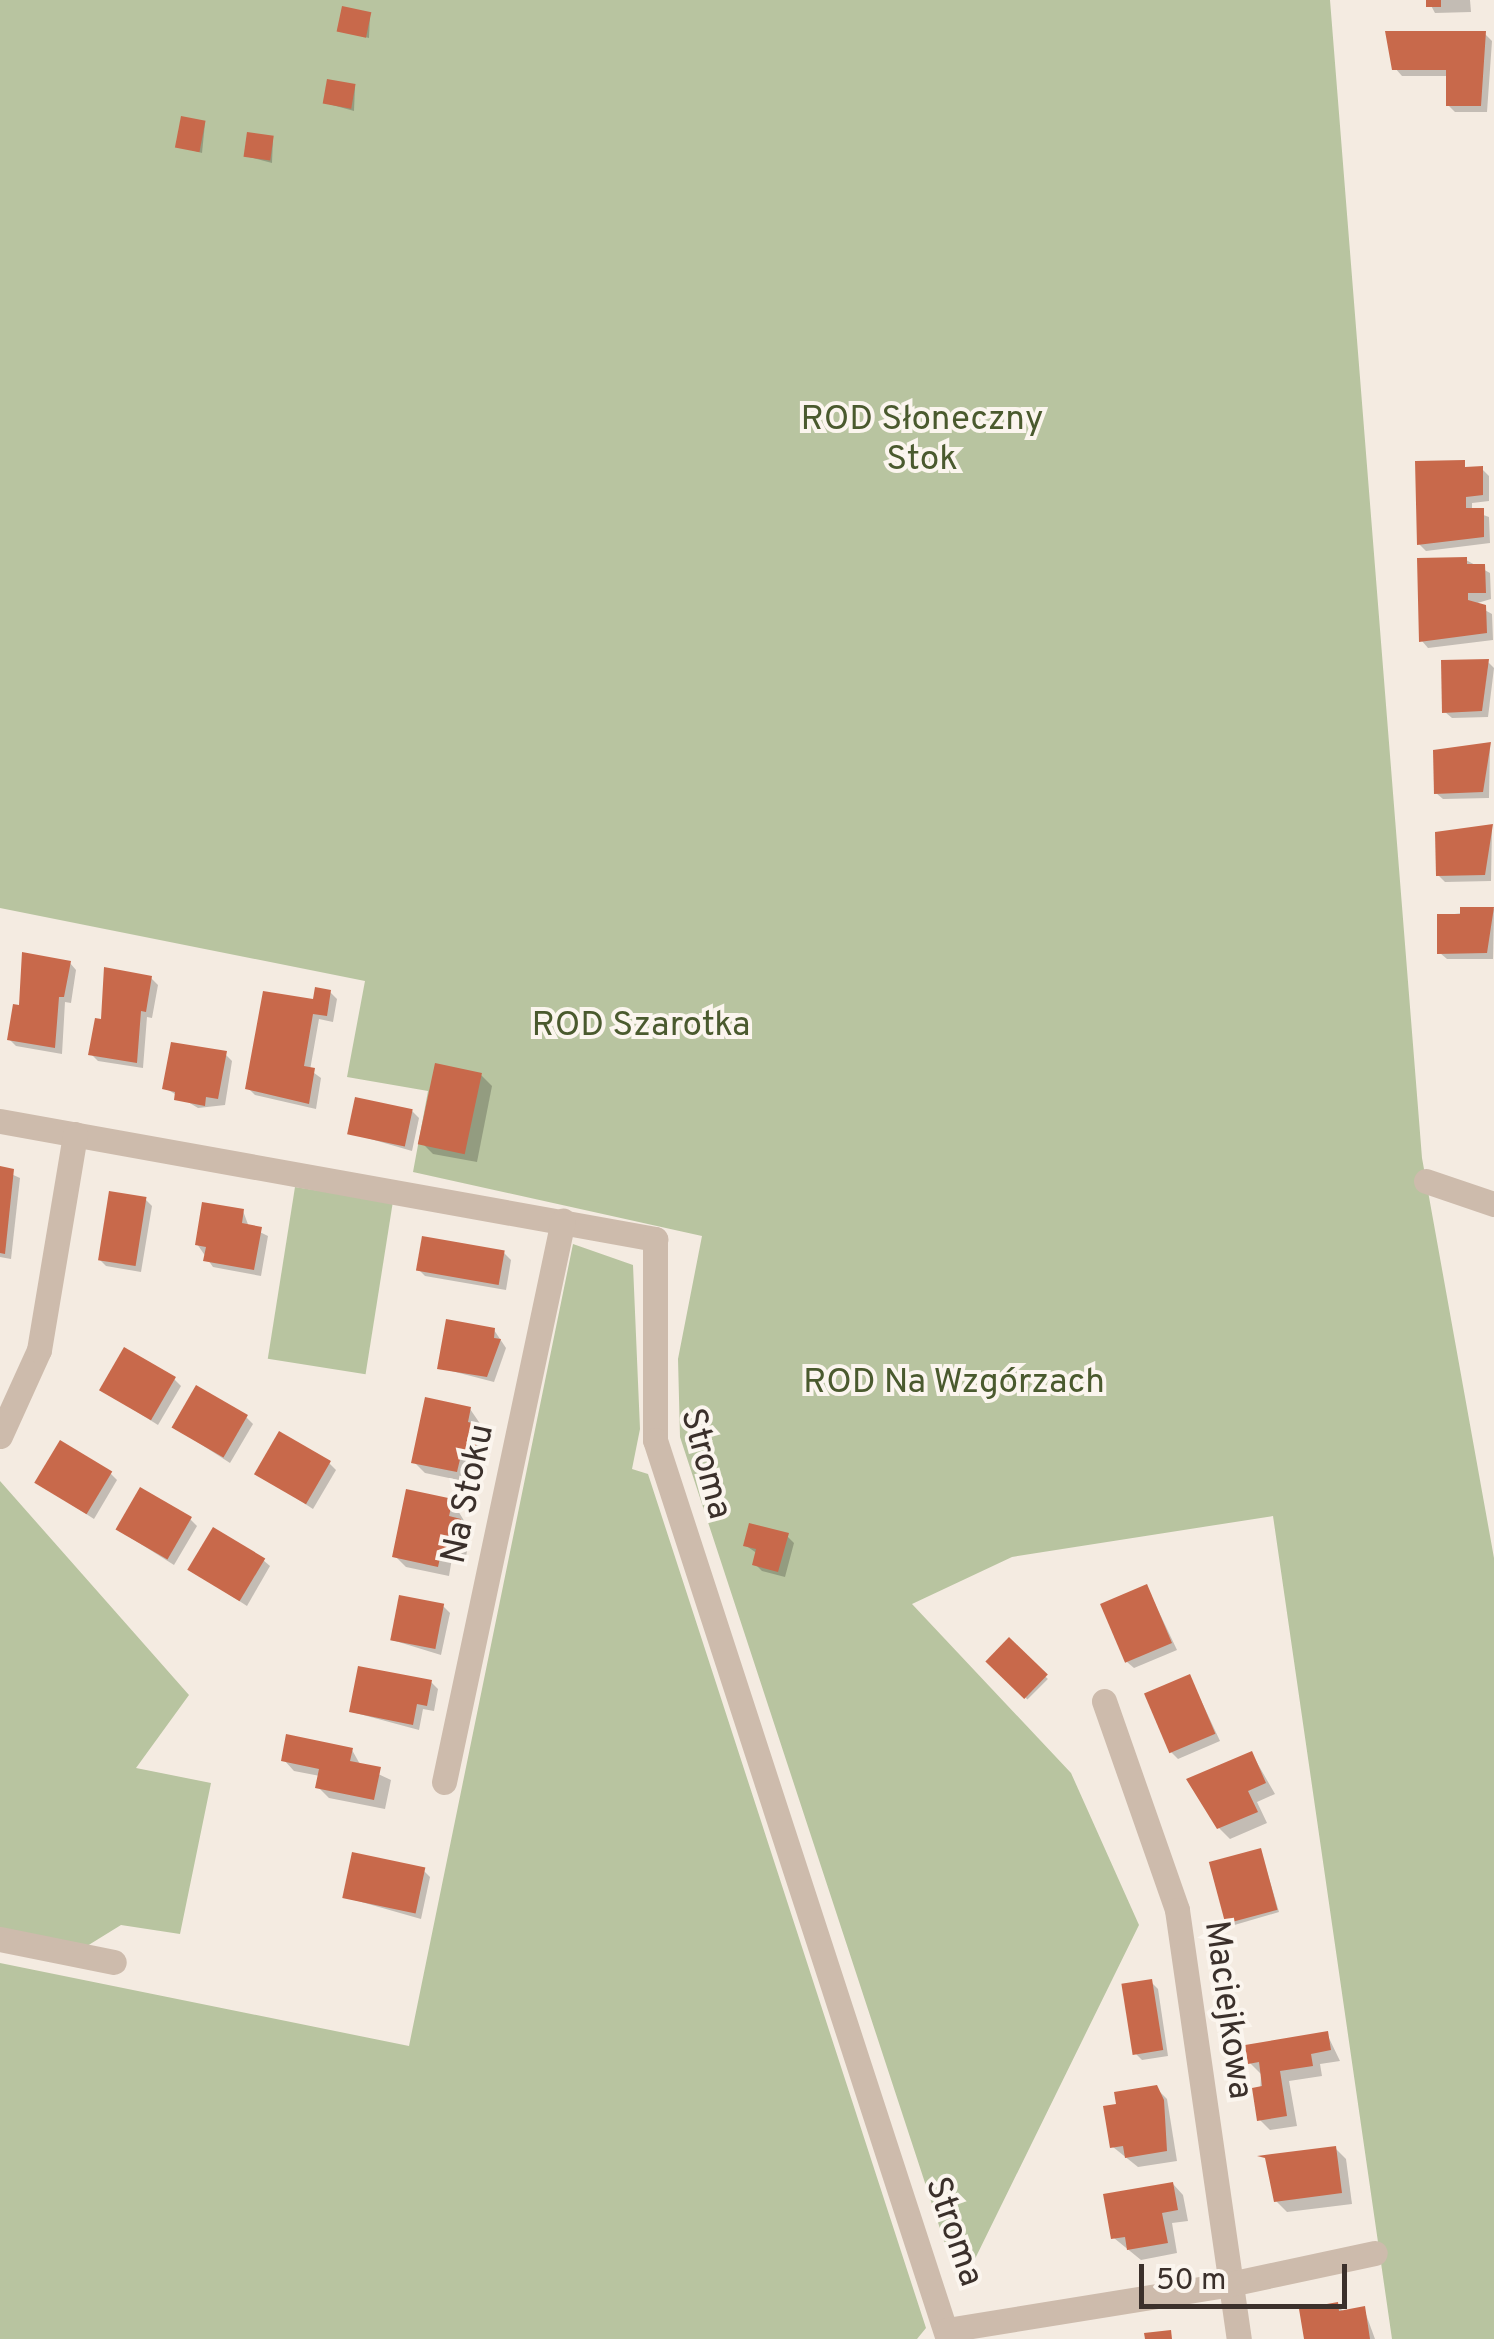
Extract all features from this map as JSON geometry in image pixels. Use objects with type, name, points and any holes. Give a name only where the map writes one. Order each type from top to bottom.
[{"type":"street","name":"Stroma","points":[[0,1121],[654,1239],[655,1440],[948,2334]]},
{"type":"street","points":[[0,1436],[39,1350],[75,1134]]},
{"type":"street","points":[[1426,1181],[1494,1204]]},
{"type":"street","name":"Na Stoku","points":[[444,1782],[563,1220]]},
{"type":"street","name":"Maciejkowa","points":[[1104,1701],[1178,1910],[1239,2339]]},
{"type":"street","points":[[0,1940],[114,1962]]},
{"type":"street","points":[[948,2334],[1230,2284],[1375,2253]]},
{"type":"green space","name":"ROD Słoneczny Stok","points":[[0,0],[1330,0],[1422,1158],[1494,1558],[1494,2339],[1392,2339],[1273,1516],[1012,1557],[912,1604],[1071,1773],[1139,1925],[971,2267],[951,2262],[680,1437],[678,1359],[702,1236],[413,1172],[428,1091],[347,1077],[365,981],[0,908]]},
{"type":"green space","points":[[295,1187],[393,1202],[366,1374],[268,1359]]},
{"type":"green space","points":[[573,1244],[633,1265],[640,1429],[632,1469],[648,1474],[926,2328],[917,2339],[0,2339],[0,1963],[409,2046]]},
{"type":"green space","points":[[0,1481],[189,1695],[136,1768],[211,1783],[180,1934],[121,1925],[87,1946],[0,1928]]},
{"type":"building","points":[[1426,0],[1441,0],[1441,7],[1426,7]]},
{"type":"building","points":[[342,6],[371,12],[366,38],[337,31]]},
{"type":"building","points":[[1385,31],[1486,31],[1481,106],[1446,106],[1446,70],[1392,70]]},
{"type":"building","points":[[327,79],[356,84],[351,109],[323,104]]},
{"type":"building","points":[[181,116],[206,121],[199,152],[175,147]]},
{"type":"building","points":[[247,132],[274,136],[270,161],[244,157]]},
{"type":"building","points":[[1465,460],[1465,467],[1483,466],[1483,495],[1466,497],[1466,508],[1484,508],[1484,537],[1417,545],[1415,461]]},
{"type":"building","points":[[1467,557],[1467,564],[1485,564],[1486,593],[1468,593],[1468,600],[1486,605],[1487,633],[1419,642],[1417,558]]},
{"type":"building","points":[[1489,659],[1482,711],[1442,713],[1441,660]]},
{"type":"building","points":[[1491,742],[1483,792],[1434,794],[1433,750]]},
{"type":"building","points":[[1493,824],[1485,875],[1436,876],[1435,832]]},
{"type":"building","points":[[1460,907],[1494,907],[1487,953],[1437,954],[1437,914],[1460,914]]},
{"type":"building","points":[[22,952],[71,961],[64,997],[59,997],[55,1048],[7,1040],[13,1004],[19,1005]]},
{"type":"building","points":[[104,967],[152,976],[146,1012],[141,1011],[137,1063],[88,1055],[95,1018],[101,1019]]},
{"type":"building","points":[[315,987],[331,990],[327,1016],[313,1014],[304,1066],[315,1068],[309,1104],[245,1089],[263,991],[313,999]]},
{"type":"building","points":[[171,1042],[227,1051],[218,1099],[206,1097],[205,1106],[174,1100],[175,1092],[162,1089]]},
{"type":"building","points":[[435,1063],[482,1073],[465,1154],[418,1144]]},
{"type":"building","points":[[355,1097],[413,1109],[405,1146],[347,1134]]},
{"type":"building","points":[[0,1166],[14,1169],[5,1254],[0,1253]]},
{"type":"building","points":[[109,1191],[147,1197],[136,1266],[98,1260]]},
{"type":"building","points":[[202,1202],[244,1209],[242,1223],[262,1227],[254,1270],[203,1261],[206,1247],[195,1245]]},
{"type":"building","points":[[422,1236],[505,1251],[499,1285],[416,1270]]},
{"type":"building","points":[[446,1319],[495,1328],[494,1338],[501,1339],[487,1377],[437,1369]]},
{"type":"building","points":[[124,1347],[176,1377],[151,1420],[99,1390]]},
{"type":"building","points":[[196,1385],[248,1415],[223,1457],[172,1427]]},
{"type":"building","points":[[425,1397],[471,1407],[468,1422],[480,1425],[474,1458],[461,1455],[457,1472],[411,1463]]},
{"type":"building","points":[[279,1431],[331,1461],[306,1504],[254,1474]]},
{"type":"building","points":[[60,1440],[112,1471],[87,1514],[34,1483]]},
{"type":"building","points":[[140,1487],[192,1517],[167,1559],[116,1529]]},
{"type":"building","points":[[406,1489],[453,1499],[449,1516],[461,1519],[455,1552],[442,1549],[438,1567],[392,1557]]},
{"type":"building","points":[[749,1523],[789,1533],[778,1572],[752,1565],[756,1549],[743,1546]]},
{"type":"building","points":[[213,1527],[265,1558],[240,1601],[187,1570]]},
{"type":"building","points":[[1147,1584],[1172,1643],[1125,1663],[1100,1604]]},
{"type":"building","points":[[399,1595],[444,1604],[435,1649],[390,1640]]},
{"type":"building","points":[[1009,1637],[1048,1675],[1024,1699],[985,1661]]},
{"type":"building","points":[[358,1666],[432,1680],[427,1706],[417,1704],[413,1725],[349,1712]]},
{"type":"building","points":[[1190,1674],[1215,1734],[1169,1753],[1144,1694]]},
{"type":"building","points":[[286,1734],[353,1748],[350,1761],[381,1767],[374,1800],[315,1788],[319,1769],[281,1761]]},
{"type":"building","points":[[1252,1751],[1266,1783],[1248,1791],[1258,1812],[1217,1829],[1186,1779]]},
{"type":"building","points":[[1261,1848],[1278,1910],[1225,1924],[1209,1862]]},
{"type":"building","points":[[352,1852],[425,1868],[416,1914],[342,1898]]},
{"type":"building","points":[[1152,1979],[1163,2050],[1133,2055],[1121,1984]]},
{"type":"building","points":[[1328,2031],[1331,2050],[1311,2054],[1313,2066],[1280,2071],[1287,2116],[1257,2121],[1252,2088],[1262,2086],[1259,2062],[1248,2064],[1245,2045]]},
{"type":"building","points":[[1157,2085],[1164,2100],[1167,2151],[1125,2158],[1123,2146],[1110,2148],[1103,2106],[1116,2104],[1114,2092]]},
{"type":"building","points":[[1336,2146],[1342,2193],[1274,2202],[1265,2158],[1257,2156]]},
{"type":"building","points":[[1173,2182],[1178,2210],[1162,2213],[1168,2243],[1127,2250],[1125,2237],[1111,2239],[1103,2194]]},
{"type":"building","points":[[1338,2302],[1339,2311],[1365,2306],[1370,2339],[1304,2339],[1299,2309]]},
{"type":"building","points":[[1171,2330],[1172,2339],[1145,2339],[1144,2333]]},
{"type":"park label","name":"ROD Szarotka","points":[[641,1026]]},
{"type":"park label","name":"ROD Na Wzgórzach","points":[[954,1383]]}]
